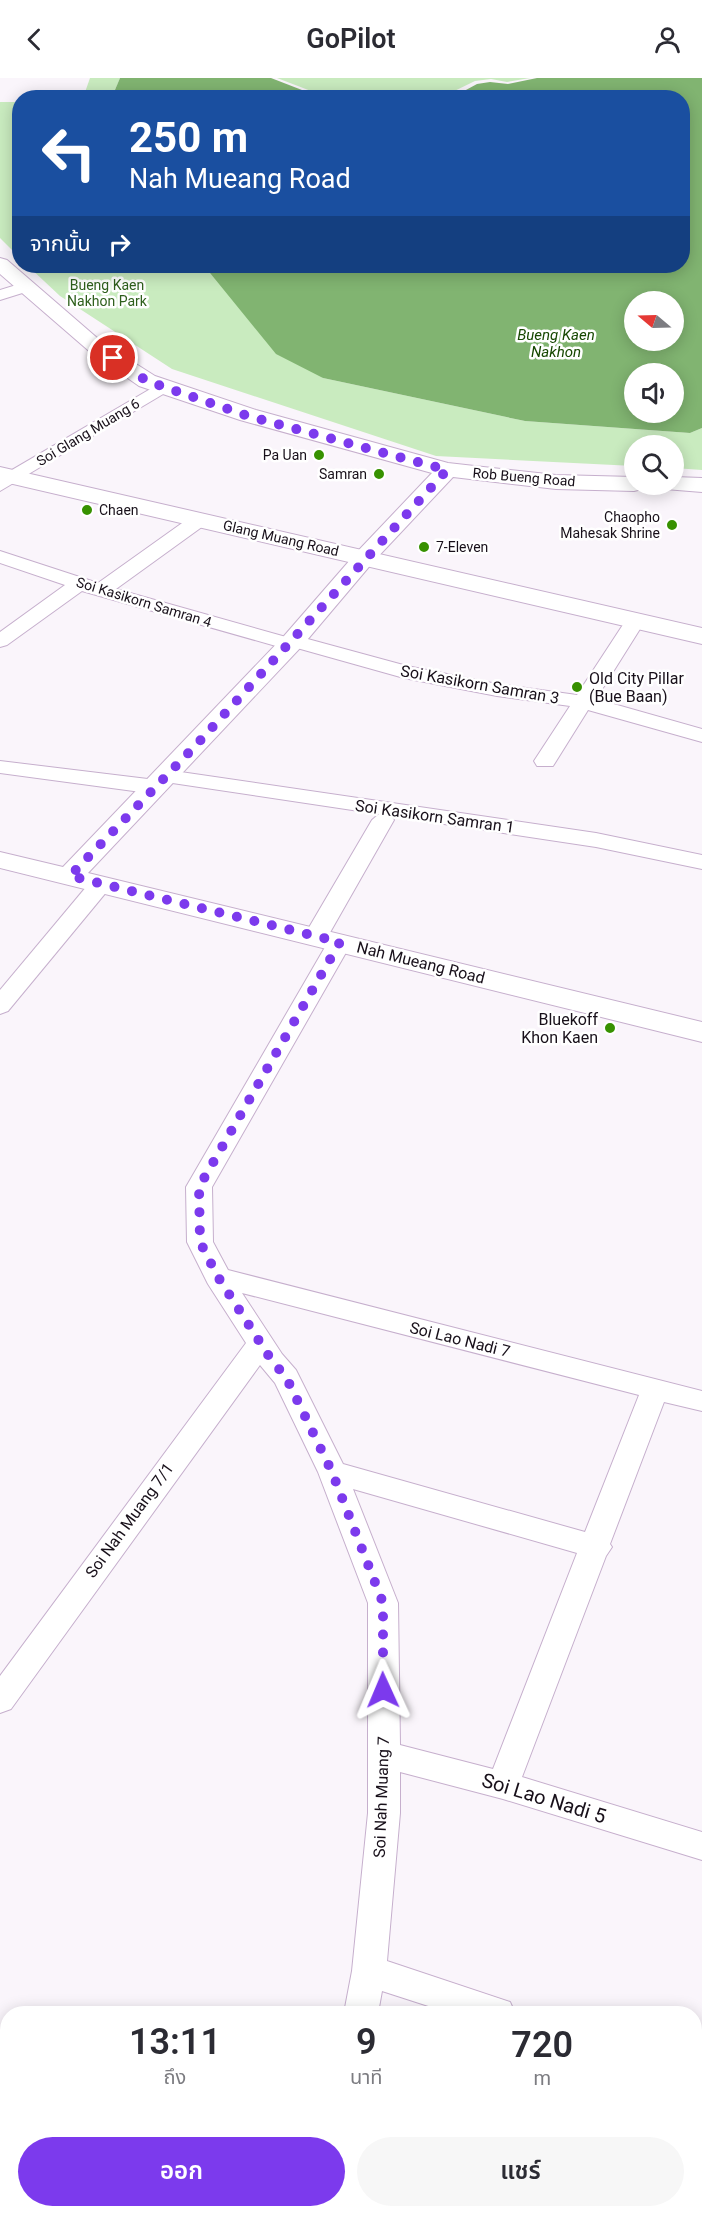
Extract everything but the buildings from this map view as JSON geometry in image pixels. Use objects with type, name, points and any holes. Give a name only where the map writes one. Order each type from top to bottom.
[{"type":"main road","name":"Glang Muang Road","points":[[4,479],[365,557],[702,636]]},
{"type":"street","name":"Rob Bueng Road","points":[[0,264],[96,347],[147,381],[248,416],[447,470],[556,482],[624,484]]},
{"type":"street","points":[[0,295],[26,287]]},
{"type":"street","name":"Soi Glang Muang 6","points":[[4,479],[164,386]]},
{"type":"street","points":[[70,876],[162,782],[291,643],[365,557],[447,470]]},
{"type":"street","points":[[684,484],[702,485]]},
{"type":"street","points":[[100,591],[199,520]]},
{"type":"street","name":"Soi Kasikorn Samran 4","points":[[0,557],[100,591],[291,643]]},
{"type":"street","points":[[0,641],[80,583]]},
{"type":"street","points":[[545,761],[635,621]]},
{"type":"street","name":"Soi Kasikorn Samran 3","points":[[291,643],[404,672],[497,690],[585,702],[702,736]]},
{"type":"street","name":"Soi Kasikorn Samran 1","points":[[0,767],[162,782],[596,840],[702,862]]},
{"type":"street","name":"Soi Nah Muang 7","points":[[362,2006],[369,1971],[384,1813],[383,1603],[332,1472],[286,1377],[218,1277],[200,1242],[199,1187],[328,939],[383,820]]},
{"type":"street","name":"Nah Mueang Road","points":[[0,860],[702,1032]]},
{"type":"street","points":[[0,1006],[100,885]]},
{"type":"street","name":"Soi Lao Nadi 7","points":[[218,1277],[702,1401]]},
{"type":"street","name":"Soi Nah Muang 7/1","points":[[0,1700],[261,1343]]},
{"type":"street","points":[[503,1785],[597,1547],[655,1389]]},
{"type":"street","points":[[332,1472],[597,1547]]},
{"type":"street","name":"Soi Lao Nadi 5","points":[[384,1754],[503,1785],[702,1846]]},
{"type":"street","points":[[369,1971],[476,2006]]},
{"type":"green space","points":[[90,78],[120,78],[115,90],[86,90]]},
{"type":"green space","points":[[277,78],[530,78],[507,82],[491,79],[475,81],[456,90],[308,90]]},
{"type":"green space","points":[[0,102],[12,102],[12,250],[0,238]]},
{"type":"green space","name":"Bueng Kaen Nakhon Park","points":[[35,273],[213,273],[323,378],[525,421],[690,433],[702,428],[702,470],[684,469],[684,435],[624,435],[624,465],[436,456],[172,369],[60,296]]},
{"type":"water","points":[[120,78],[271,78],[302,90],[115,90]]},
{"type":"water","name":"Bueng Kaen Nakhon","points":[[537,78],[702,78],[702,428],[690,433],[525,421],[323,378],[276,354],[210,273],[690,273],[690,90],[466,90],[477,84],[490,82],[508,84]]},
{"type":"place","name":"Pa Uan","points":[[319,455]]},
{"type":"place","name":"Samran","points":[[379,474]]},
{"type":"place","name":"Chaen","points":[[87,510]]},
{"type":"place","name":"Chaopho Mahesak Shrine","points":[[672,525]]},
{"type":"place","name":"7-Eleven","points":[[424,547]]},
{"type":"place","name":"Old City Pillar (Bue Baan)","points":[[577,687]]},
{"type":"place","name":"Bluekoff Khon Kaen","points":[[610,1028]]},
{"type":"route","points":[[113,358],[147,381],[248,416],[447,470],[365,557],[292,641],[168,776],[70,876],[340,942],[199,1187],[200,1242],[218,1277],[272,1361],[286,1377],[332,1472],[383,1603],[383,1690]]}]
